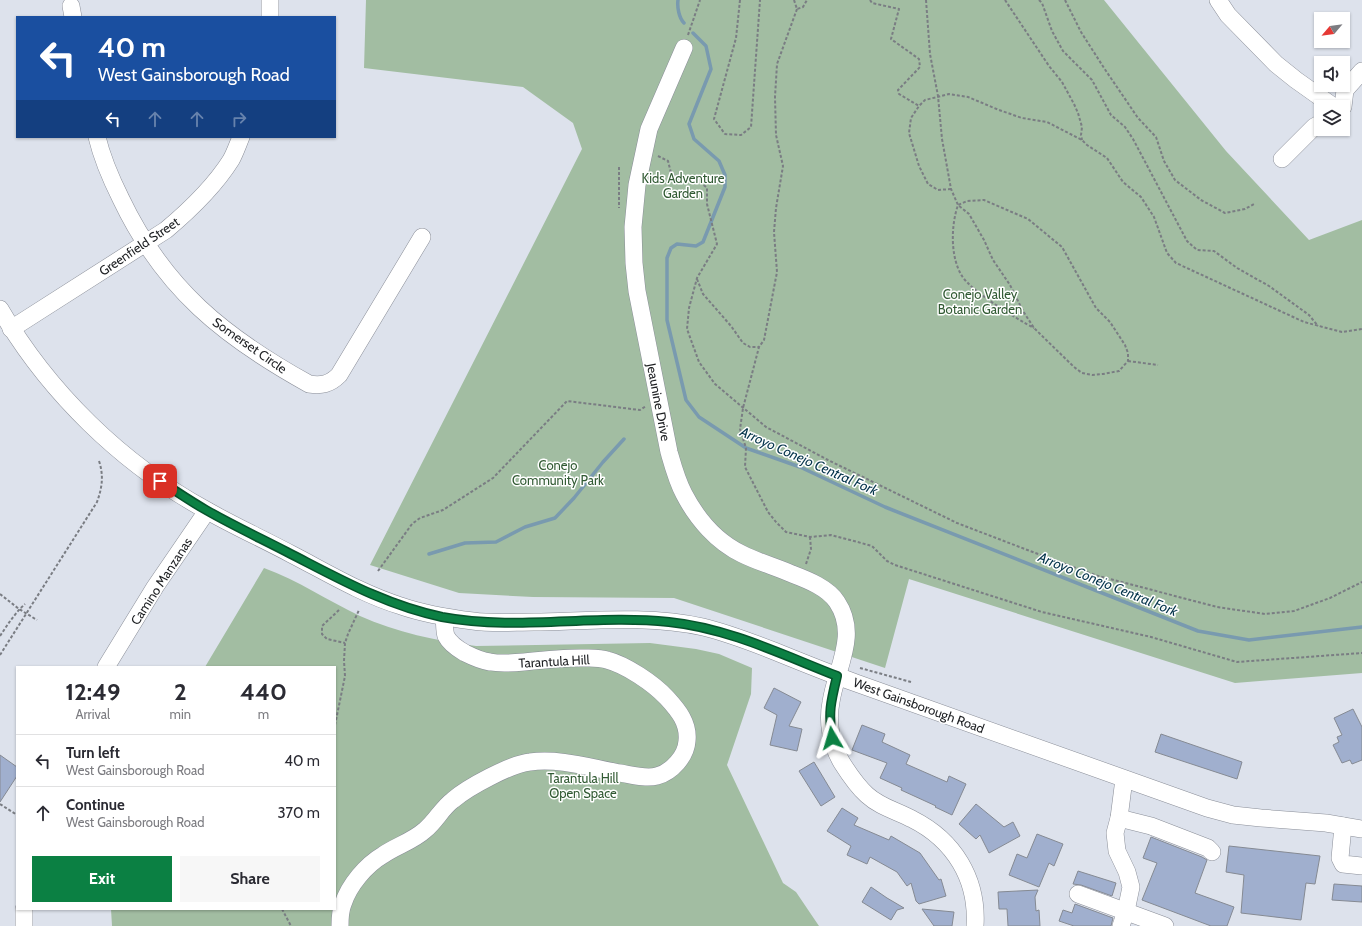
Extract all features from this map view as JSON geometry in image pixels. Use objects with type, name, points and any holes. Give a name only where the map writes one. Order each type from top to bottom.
[{"type":"street","points":[[270,0],[270,16]]},
{"type":"street","points":[[1218,0],[1228,15],[1276,64],[1324,100]]},
{"type":"street","name":"Jeaunine Drive","points":[[684,48],[650,129],[636,185],[633,227],[637,291],[669,452],[677,478],[684,494],[708,529],[724,543],[742,554],[800,577],[825,589],[837,601],[846,618],[848,633],[830,703],[829,719],[832,738],[841,761],[854,781],[868,796],[885,807],[913,819],[936,833],[955,852],[970,882],[976,915],[975,926]]},
{"type":"street","points":[[1344,100],[1345,90],[1362,72]]},
{"type":"street","points":[[1282,159],[1314,127]]},
{"type":"street","name":"Somerset Circle","points":[[96,138],[115,187],[132,222],[145,243],[178,287],[206,315],[247,347],[290,374],[310,384],[318,386],[326,384],[333,381],[339,375],[422,237]]},
{"type":"street","name":"Greenfield Street","points":[[12,329],[166,230],[208,191],[232,159],[241,138]]},
{"type":"street","points":[[0,309],[12,329],[39,367],[83,417],[127,456],[160,481],[207,510]]},
{"type":"street","name":"West Gainsborough Road","points":[[207,510],[365,592],[398,605],[444,617],[477,622],[509,623],[634,620],[670,622],[703,627],[839,669],[1124,779],[1207,808],[1261,818],[1326,823],[1362,829]]},
{"type":"street","name":"Camino Manzanas","points":[[107,666],[155,587],[207,510]]},
{"type":"street","name":"Tarantula Hill","points":[[340,926],[340,916],[343,904],[350,890],[366,868],[381,856],[426,830],[452,800],[465,791],[504,770],[529,762],[543,761],[565,763],[640,777],[655,777],[665,774],[675,766],[683,754],[687,741],[686,727],[683,718],[665,696],[630,669],[607,660],[590,658],[506,663],[490,662],[475,658],[452,644],[447,637],[444,617]]},
{"type":"street","points":[[1123,919],[1131,886],[1127,872],[1117,851],[1115,832],[1119,818],[1124,779]]},
{"type":"street","points":[[1119,818],[1150,826],[1208,848],[1212,852]]},
{"type":"street","points":[[1343,826],[1340,858],[1343,864],[1362,866]]},
{"type":"street","points":[[1078,894],[1123,919],[1165,926]]},
{"type":"street","points":[[24,910],[24,926]]},
{"type":"path","points":[[684,48],[700,0]]},
{"type":"path","points":[[740,0],[736,38],[714,119],[725,134],[741,135],[751,127],[760,0]]},
{"type":"path","points":[[794,0],[797,9],[777,64],[775,97],[776,135],[783,166],[776,208],[774,232],[777,272],[764,340],[759,347],[743,408],[740,429],[746,448],[745,467],[768,512],[776,522],[786,532],[810,537],[831,535],[872,546],[887,561],[895,565],[1042,612],[1151,637],[1237,662],[1362,653]]},
{"type":"path","points":[[797,9],[803,7],[807,0]]},
{"type":"path","points":[[870,0],[872,3],[899,9],[891,39],[919,59],[920,67],[898,90],[899,94],[919,106]]},
{"type":"path","points":[[926,0],[930,54],[938,96],[942,139],[951,189],[958,205],[969,214],[984,240],[993,260],[1010,285],[1023,311],[1034,328],[1082,373],[1092,375],[1119,371],[1128,361],[1128,353],[1125,345],[1110,322],[1096,308],[1062,247],[1028,219],[984,200],[968,201],[958,205]]},
{"type":"path","points":[[1005,0],[1049,66],[1062,82],[1071,98],[1078,113],[1082,127],[1082,140]]},
{"type":"path","points":[[1039,0],[1042,3],[1052,30],[1063,51],[1092,80],[1111,115],[1125,127],[1133,139],[1188,241],[1197,250],[1214,252],[1237,268],[1269,286],[1309,315],[1319,326]]},
{"type":"path","points":[[1065,0],[1080,32],[1138,118],[1156,137],[1164,162],[1175,180],[1201,200],[1225,213],[1246,208],[1254,204]]},
{"type":"path","points":[[951,189],[938,190],[928,184],[919,166],[910,133],[911,118],[919,106],[925,100],[949,94],[968,98],[1022,118],[1047,122],[1082,140],[1107,158],[1123,182],[1141,197],[1154,217],[1167,253],[1176,263],[1304,322],[1342,332],[1362,329]]},
{"type":"path","points":[[644,151],[664,158],[668,161],[671,173],[673,175],[696,178],[707,188],[707,204],[717,244],[697,278],[689,308],[687,329],[699,362],[715,384],[766,427],[828,460],[950,519],[1095,575],[1217,607],[1265,614],[1294,611],[1330,598],[1362,582]]},
{"type":"path","points":[[619,167],[619,209]]},
{"type":"path","points":[[958,205],[953,244],[955,262],[962,277],[974,289],[1034,328]]},
{"type":"path","points":[[697,278],[703,294],[731,326],[743,343],[750,347],[759,347]]},
{"type":"path","points":[[1128,361],[1158,365]]},
{"type":"path","points":[[378,571],[412,524],[420,518],[443,510],[493,478],[567,401],[640,410],[646,406]]},
{"type":"path","points":[[0,655],[97,502],[101,491],[103,478],[100,461]]},
{"type":"path","points":[[800,577],[811,549],[810,537]]},
{"type":"path","points":[[0,594],[26,614],[37,620]]},
{"type":"path","points":[[0,636],[19,609],[26,604]]},
{"type":"path","points":[[339,610],[322,626],[322,634],[327,639],[345,643]]},
{"type":"path","points":[[336,720],[345,676],[345,643],[359,610]]},
{"type":"path","points":[[839,669],[911,682]]},
{"type":"path","points":[[0,804],[16,814]]},
{"type":"path","points":[[283,910],[291,926]]},
{"type":"green space","name":"Conejo Valley Botanic Garden","points":[[366,0],[1104,0],[1226,151],[1309,240],[1362,220],[1362,673],[1235,683],[909,579],[885,668],[674,598],[533,597],[459,593],[370,565],[582,149],[573,123],[523,87],[364,68]]},
{"type":"green space","name":"Tarantula Hill Open Space","points":[[264,568],[289,578],[348,610],[374,622],[432,639],[476,646],[650,643],[696,649],[719,654],[752,668],[751,694],[727,765],[783,883],[796,892],[819,926],[112,926],[111,910],[336,910],[336,666],[206,666]]},
{"type":"building","points":[[774,688],[801,702],[789,726],[802,729],[797,751],[770,745],[777,715],[764,708]]},
{"type":"building","points":[[1353,709],[1362,727],[1362,760],[1352,764],[1350,760],[1342,763],[1333,745],[1339,742],[1337,737],[1342,735],[1334,718]]},
{"type":"building","points":[[862,725],[885,734],[882,742],[910,755],[906,764],[947,782],[949,776],[966,784],[952,815],[880,778],[887,763],[852,750]]},
{"type":"building","points":[[1161,734],[1242,762],[1237,779],[1155,752]]},
{"type":"building","points":[[0,755],[16,766],[16,778],[0,802]]},
{"type":"building","points":[[814,762],[835,797],[821,806],[799,771]]},
{"type":"building","points":[[976,804],[1004,827],[1013,822],[1020,836],[989,853],[980,835],[976,839],[959,824]]},
{"type":"building","points":[[842,808],[858,818],[854,825],[889,840],[891,836],[920,853],[939,880],[941,879],[946,896],[919,904],[916,901],[911,883],[907,886],[897,872],[870,857],[867,864],[847,855],[851,846],[827,831]]},
{"type":"building","points":[[1037,834],[1063,844],[1054,866],[1049,863],[1039,887],[1009,875],[1017,854],[1027,858]]},
{"type":"building","points":[[1151,837],[1207,860],[1195,893],[1234,907],[1227,926],[1211,926],[1142,900],[1157,863],[1143,858]]},
{"type":"building","points":[[1229,846],[1320,856],[1315,884],[1306,883],[1301,920],[1241,913],[1244,875],[1226,872]]},
{"type":"building","points":[[1078,871],[1116,883],[1112,896],[1081,885],[1073,884]]},
{"type":"building","points":[[1334,884],[1362,886],[1362,902],[1332,900]]},
{"type":"building","points":[[871,887],[904,908],[897,910],[891,920],[862,902]]},
{"type":"building","points":[[1038,890],[1035,897],[1036,911],[1039,910],[1040,926],[1008,926],[1007,909],[999,909],[998,892]]},
{"type":"building","points":[[1075,904],[1113,918],[1111,926],[1074,926],[1059,921],[1063,910],[1072,913]]},
{"type":"building","points":[[922,909],[954,912],[952,926],[934,926]]},
{"type":"waterway","name":"Arroyo Conejo Central Fork","points":[[678,0],[679,12],[684,23]]},
{"type":"waterway","name":"Arroyo Conejo Central Fork","points":[[693,33],[706,46],[711,69],[689,124],[694,139],[719,161],[725,175],[725,187],[703,242],[696,246],[677,244],[671,248],[667,258],[667,320],[686,400],[699,417],[746,448],[800,467],[885,507],[1198,631],[1249,640],[1362,627]]},
{"type":"waterway","points":[[429,554],[465,543],[496,542],[525,527],[555,518],[624,439]]},
{"type":"route","points":[[160,481],[229,522],[365,592],[421,612],[477,622],[509,623],[634,620],[670,622],[703,627],[736,636],[837,676],[830,703],[829,719],[832,738]]},
{"type":"park label","name":"Kids Adventure Garden","points":[[683,186]]},
{"type":"park label","name":"Conejo Community Park","points":[[558,472]]}]
